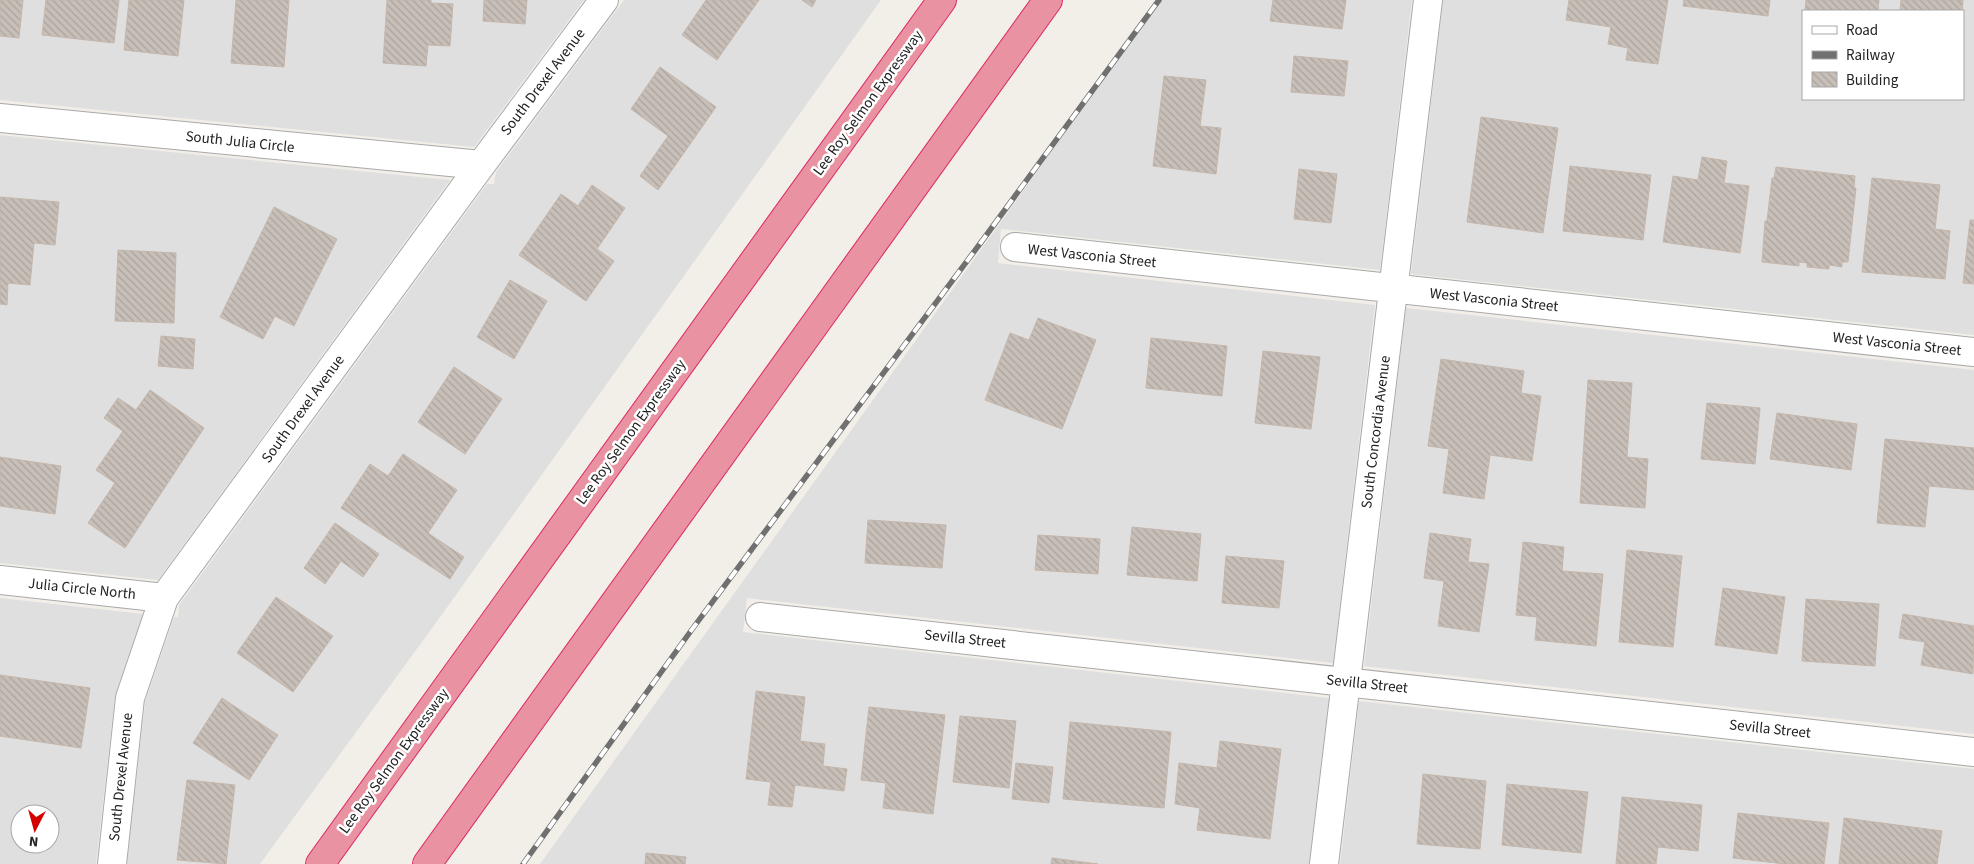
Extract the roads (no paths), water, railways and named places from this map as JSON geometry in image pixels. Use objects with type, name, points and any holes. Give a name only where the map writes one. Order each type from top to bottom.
[{"type":"highway","name":"Lee Roy Selmon Expressway","points":[[320,864],[942,0]]},
{"type":"highway","points":[[427,864],[1048,0]]},
{"type":"street","name":"South Drexel Avenue","points":[[112,864],[130,698],[164,598],[604,0]]},
{"type":"street","name":"South Concordia Avenue","points":[[1324,864],[1428,0]]},
{"type":"street","name":"South Julia Circle","points":[[0,118],[481,166]]},
{"type":"street","name":"West Vasconia Street","points":[[1015,247],[1974,352]]},
{"type":"street","name":"Julia Circle North","points":[[0,580],[164,598]]},
{"type":"street","name":"Sevilla Street","points":[[760,617],[1974,752]]},
{"type":"railway","points":[[523,864],[693,628],[1159,0]]}]
